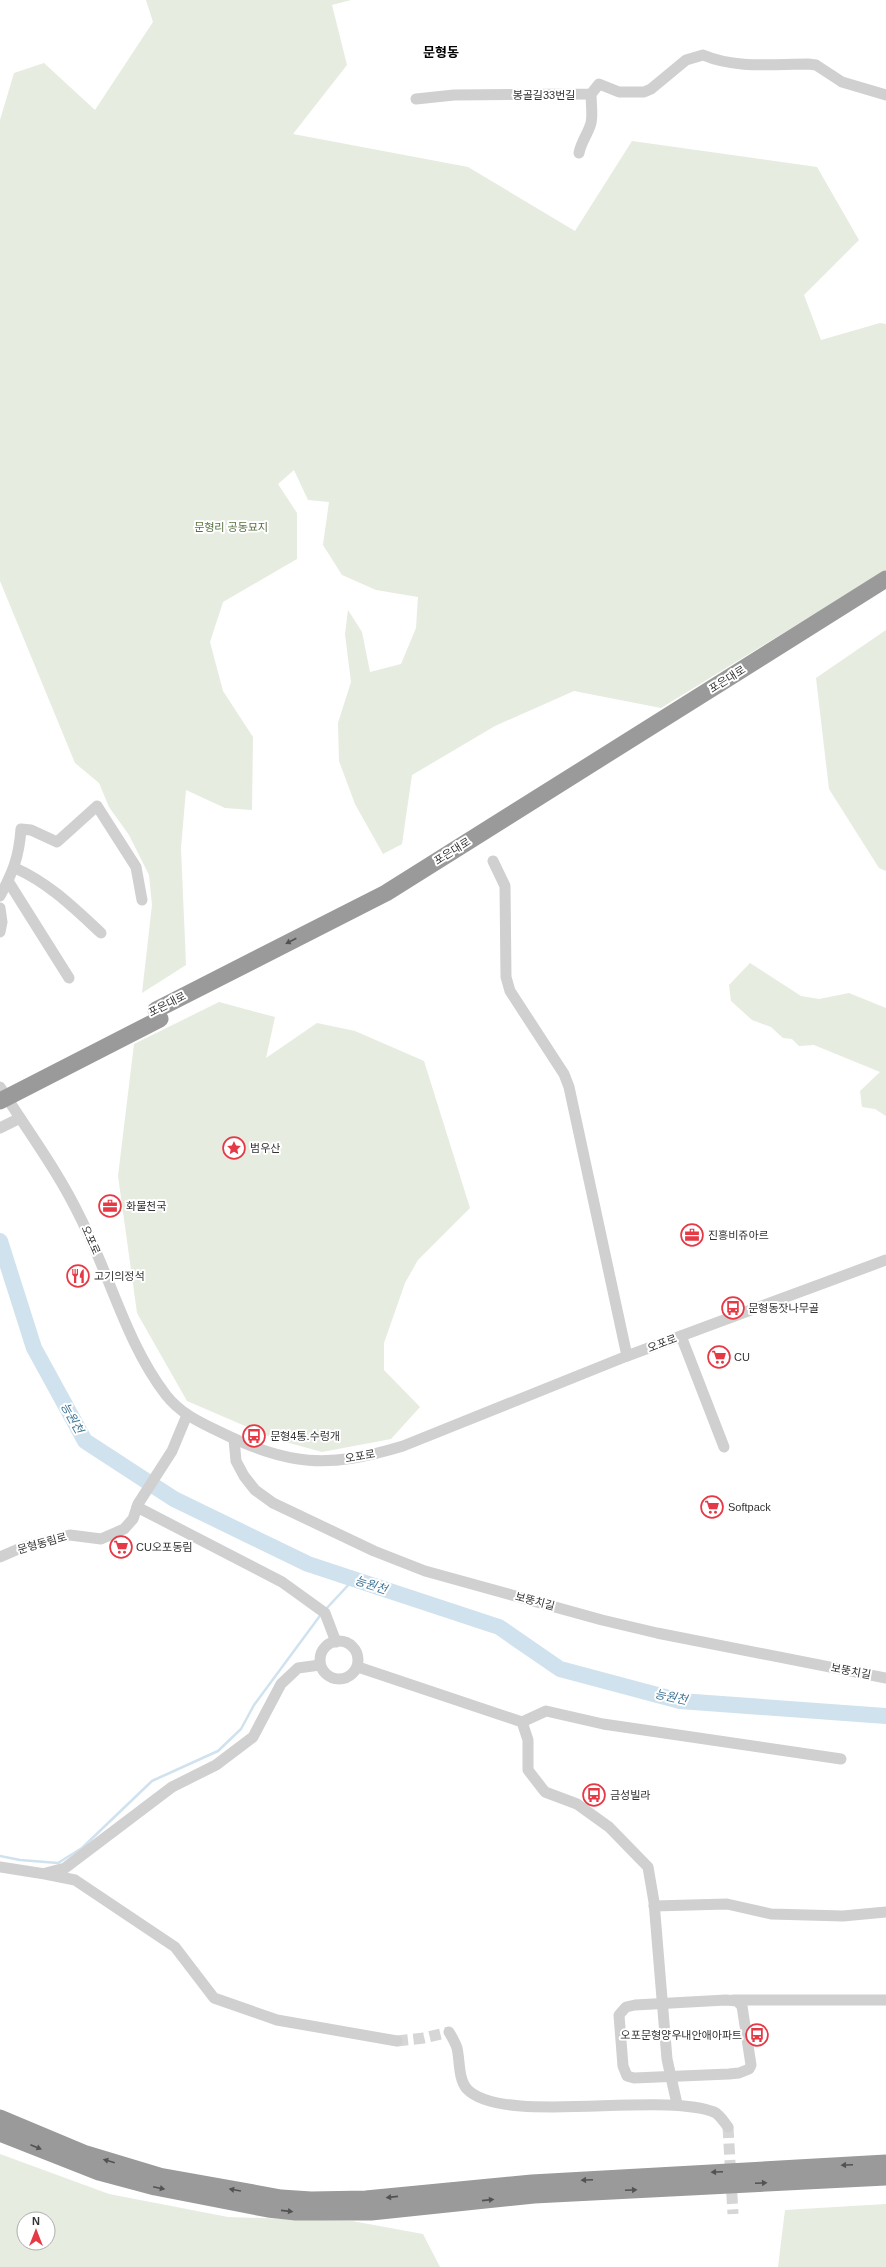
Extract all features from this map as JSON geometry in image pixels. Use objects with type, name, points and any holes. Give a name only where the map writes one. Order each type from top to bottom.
[{"type":"highway","name":"포은대로","points":[[158,1014],[386,893],[886,579]]},
{"type":"highway","name":"포은대로","points":[[0,1088],[302,948],[415,886],[886,592]]},
{"type":"highway","points":[[0,1101],[158,1014]]},
{"type":"highway","points":[[0,2118],[86,2154],[152,2174],[281,2198],[344,2200],[534,2195],[886,2177]]},
{"type":"highway","points":[[0,2132],[99,2172],[155,2187],[268,2209],[323,2213],[371,2212],[440,2198],[532,2183],[886,2163]]},
{"type":"street","name":"봉골길33번길","points":[[416,99],[454,95],[591,94],[599,84],[620,92],[644,92],[651,89],[686,60],[703,55],[717,61],[730,63],[816,65],[842,82],[886,95]]},
{"type":"street","points":[[579,153],[581,142],[590,124],[592,114],[591,94]]},
{"type":"street","points":[[0,896],[15,868],[20,851],[21,829],[31,830],[57,842],[97,806],[136,867],[140,882],[142,900]]},
{"type":"street","points":[[493,861],[506,886],[506,977],[510,992],[564,1074],[569,1087],[626,1356]]},
{"type":"street","points":[[15,868],[32,875],[63,898],[101,933]]},
{"type":"street","points":[[8,881],[69,978]]},
{"type":"street","points":[[0,908],[2,922],[0,932]]},
{"type":"street","name":"오포로","points":[[0,1088],[68,1193],[81,1218],[131,1333],[152,1374],[175,1406],[187,1415],[234,1439],[277,1456],[298,1460],[324,1462],[377,1454],[403,1446],[626,1356],[886,1260]]},
{"type":"street","points":[[0,1128],[20,1118]]},
{"type":"street","points":[[681,1336],[724,1447]]},
{"type":"street","name":"문형동림로","points":[[0,1556],[23,1547],[70,1535],[101,1539],[124,1529],[133,1519],[138,1505],[172,1451],[187,1415]]},
{"type":"street","name":"보뚱치길","points":[[234,1439],[236,1461],[244,1476],[255,1490],[273,1503],[374,1551],[425,1571],[623,1625],[708,1644],[886,1678]]},
{"type":"street","points":[[138,1505],[282,1582],[314,1604],[325,1612],[336,1642]]},
{"type":"street","points":[[343,1641],[355,1648],[358,1654],[358,1667],[350,1676],[338,1680],[327,1675],[320,1665],[321,1652],[324,1647],[330,1643],[336,1642],[343,1641]]},
{"type":"street","points":[[45,1874],[65,1868],[172,1787],[222,1760],[253,1737],[281,1684],[298,1668],[320,1665]]},
{"type":"street","points":[[358,1667],[522,1722],[546,1711],[603,1724],[841,1759]]},
{"type":"street","points":[[522,1722],[528,1740],[528,1770],[545,1792],[577,1804],[609,1828],[648,1867],[654,1906],[661,2003],[670,2076],[677,2104]]},
{"type":"street","points":[[0,1867],[75,1880],[175,1947],[214,1998],[277,2020],[397,2041]]},
{"type":"street","points":[[654,1906],[727,1904],[771,1914],[842,1916],[886,1912]]},
{"type":"street","points":[[733,2000],[742,2006],[751,2065],[749,2069],[734,2074],[634,2078],[627,2076],[623,2066],[619,2015],[626,2007],[661,2003],[733,2000],[886,2000]]},
{"type":"street","points":[[449,2032],[457,2047],[462,2079],[467,2089],[482,2097],[507,2104],[576,2107],[677,2104],[715,2112],[728,2127]]},
{"type":"green space","name":"문형리 공동묘지","points":[[146,0],[351,0],[332,5],[347,65],[293,134],[468,167],[575,231],[632,141],[817,167],[859,240],[804,295],[821,340],[880,323],[886,324],[886,570],[661,708],[574,691],[495,726],[412,775],[402,844],[383,854],[355,804],[339,761],[338,723],[351,682],[345,634],[348,610],[362,632],[370,672],[401,664],[416,628],[418,597],[376,590],[342,575],[323,545],[329,502],[308,500],[294,470],[278,484],[297,513],[297,559],[223,602],[210,642],[223,691],[253,737],[252,810],[225,808],[186,790],[181,848],[186,965],[142,993],[152,905],[149,875],[129,835],[109,807],[99,783],[75,763],[0,581],[0,120],[14,73],[44,63],[95,110],[153,22]]},
{"type":"green space","points":[[886,630],[886,871],[879,868],[829,789],[816,678]]},
{"type":"green space","points":[[750,963],[801,996],[819,999],[849,993],[886,1008],[886,1116],[875,1109],[862,1107],[860,1091],[880,1072],[814,1045],[799,1046],[792,1039],[783,1038],[771,1027],[752,1020],[731,1001],[729,985]]},
{"type":"green space","points":[[219,1002],[275,1017],[266,1058],[317,1023],[355,1031],[424,1061],[470,1208],[418,1260],[405,1283],[384,1343],[384,1370],[420,1407],[391,1439],[322,1452],[275,1439],[187,1401],[137,1313],[118,1176],[134,1044]]},
{"type":"green space","points":[[0,2154],[109,2194],[228,2217],[352,2221],[423,2234],[440,2267],[0,2267]]},
{"type":"green space","points":[[886,2204],[886,2267],[778,2267],[785,2210]]},
{"type":"waterway","name":"능원천","points":[[0,1241],[34,1348],[85,1441],[174,1499],[308,1564],[499,1627],[560,1669],[680,1701],[886,1716]]},
{"type":"waterway","points":[[325,1610],[353,1580]]},
{"type":"waterway","points":[[0,1856],[20,1860],[58,1863],[82,1848],[152,1781],[218,1751],[241,1729],[254,1705],[322,1613]]},
{"type":"tunnel","points":[[397,2041],[424,2038],[449,2032]]},
{"type":"tunnel","points":[[728,2127],[733,2214]]},
{"type":"place","name":"범우산","points":[[234,1148]]},
{"type":"place","name":"화물천국","points":[[110,1206]]},
{"type":"place","name":"진흥비쥬아르","points":[[692,1235]]},
{"type":"place","name":"고기의정석","points":[[78,1276]]},
{"type":"place","name":"문형동잣나무골","points":[[733,1308]]},
{"type":"place","name":"CU","points":[[719,1357]]},
{"type":"place","name":"문형4통.수렁개","points":[[254,1436]]},
{"type":"place","name":"Softpack","points":[[712,1507]]},
{"type":"place","name":"CU오포동림","points":[[121,1547]]},
{"type":"place","name":"금성빌라","points":[[594,1795]]},
{"type":"place","name":"오포문형양우내안애아파트","points":[[757,2035]]},
{"type":"district","name":"문형동","points":[[441,52]]}]
